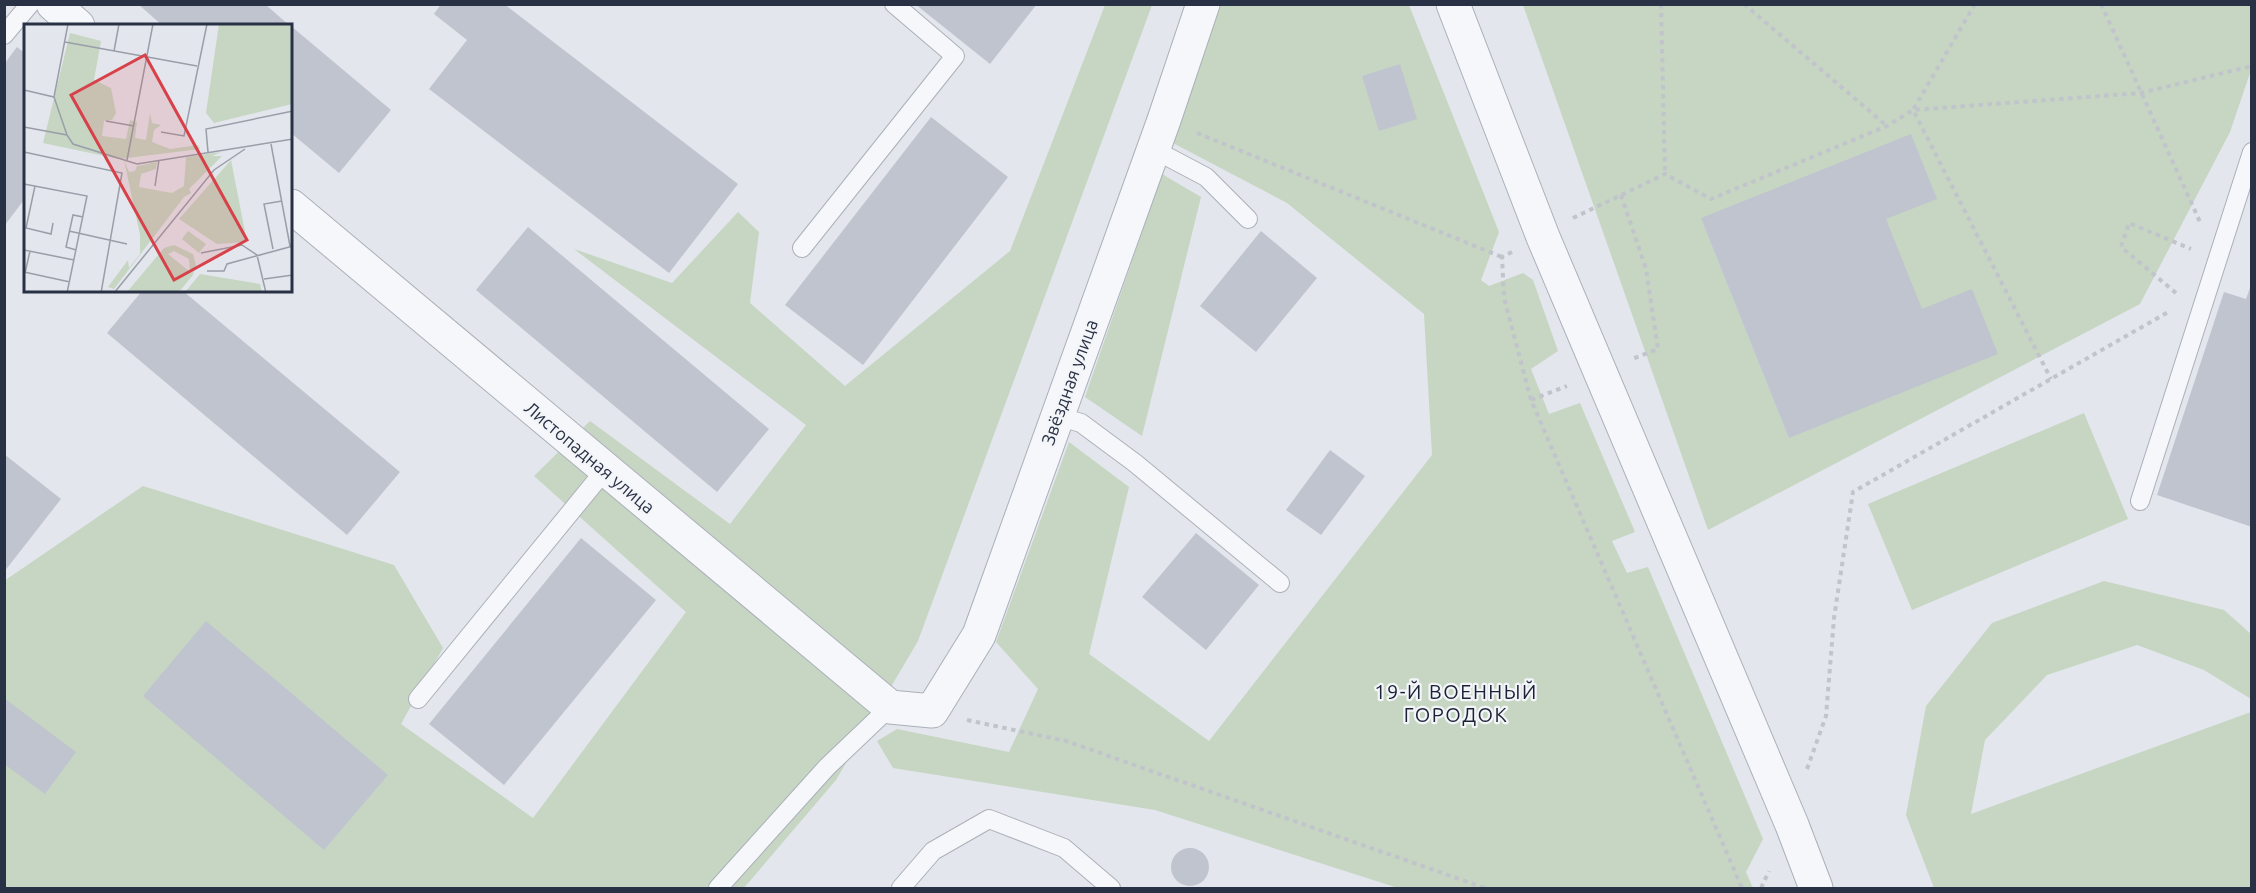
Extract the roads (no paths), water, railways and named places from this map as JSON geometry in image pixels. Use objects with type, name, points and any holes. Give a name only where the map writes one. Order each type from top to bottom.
[{"type":"street","points":[[53,4],[76,24]]},
{"type":"street","name":"Звёздная улица","points":[[890,707],[932,711],[979,635],[1159,135],[1203,4]]},
{"type":"street","points":[[1454,4],[1543,237],[1792,825],[1816,888]]},
{"type":"street","name":"Листопадная улица","points":[[292,207],[890,707]]},
{"type":"lane","points":[[4,35],[30,4]]},
{"type":"lane","points":[[802,248],[955,56],[894,4]]},
{"type":"lane","points":[[1159,135],[1248,219]]},
{"type":"lane","points":[[2140,501],[2252,152]]},
{"type":"lane","points":[[1057,416],[1081,423],[1135,463],[1280,583]]},
{"type":"lane","points":[[418,699],[604,470]]},
{"type":"lane","points":[[718,888],[827,767],[890,707]]},
{"type":"lane","points":[[901,888],[933,850],[989,819],[1064,848],[1111,888]]},
{"type":"district","name":"19-Й ВОЕННЫЙ ГОРОДОК","points":[[1456,702]]}]
